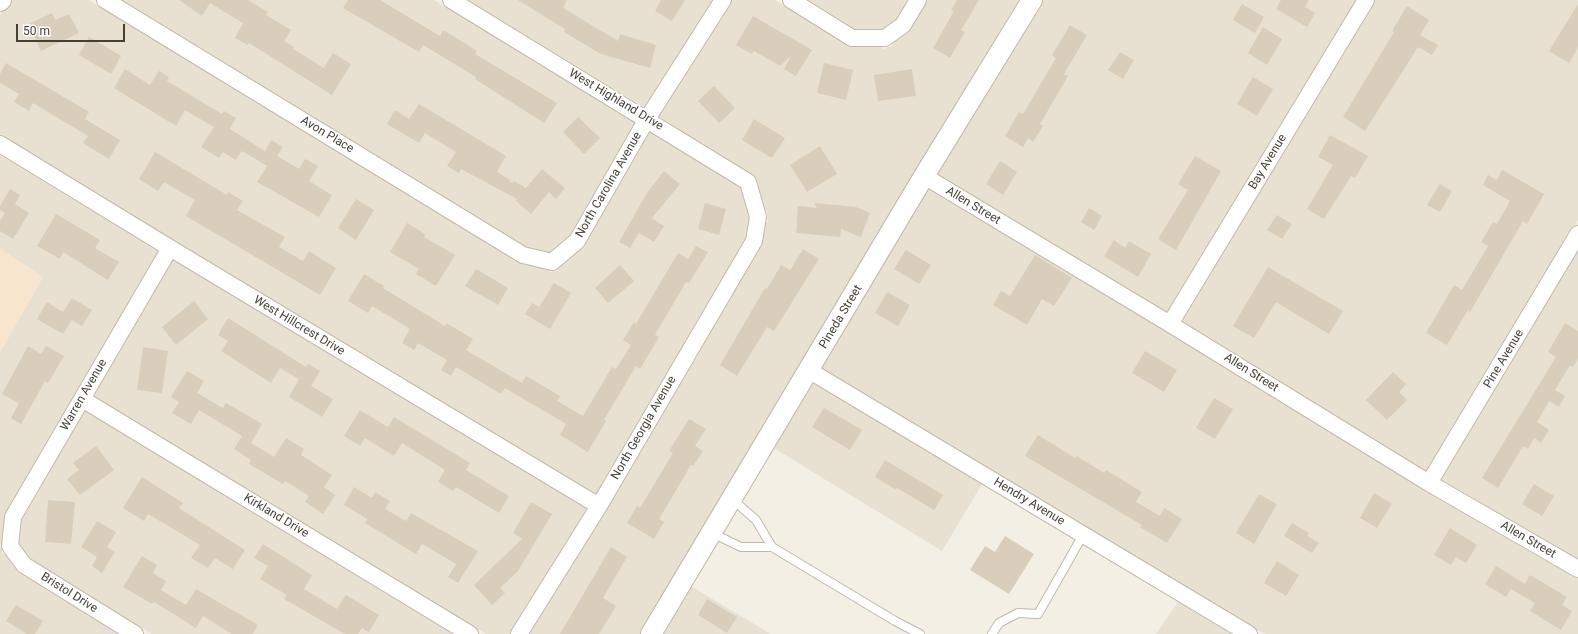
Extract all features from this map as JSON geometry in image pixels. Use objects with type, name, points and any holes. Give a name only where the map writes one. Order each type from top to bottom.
[{"type":"street","name":"Avon Place","points":[[105,0],[523,255],[552,262]]},
{"type":"street","name":"West Highland Drive","points":[[451,0],[648,119],[748,182],[758,217]]},
{"type":"street","name":"North Carolina Avenue","points":[[552,262],[577,241],[648,119],[723,0]]},
{"type":"street","points":[[792,0],[852,38],[885,38],[903,25],[918,0]]},
{"type":"street","name":"Pineda Street","points":[[651,634],[810,371],[924,176],[1032,0]]},
{"type":"street","name":"Bay Avenue","points":[[1170,324],[1366,0]]},
{"type":"street","name":"West Hillcrest Drive","points":[[0,144],[599,506]]},
{"type":"street","name":"Allen Street","points":[[924,176],[1170,324],[1429,483],[1578,569]]},
{"type":"street","name":"North Georgia Avenue","points":[[519,634],[599,506],[754,241],[758,217]]},
{"type":"street","name":"Pine Avenue","points":[[1429,483],[1578,234]]},
{"type":"street","name":"Warren Avenue","points":[[10,546],[13,517],[170,248]]},
{"type":"street","name":"Hendry Avenue","points":[[810,371],[1249,634]]},
{"type":"street","name":"Kirkland Drive","points":[[82,399],[470,634]]},
{"type":"street","name":"Bristol Drive","points":[[10,546],[24,566],[136,634]]},
{"type":"lane","points":[[732,499],[756,520],[772,547],[895,621],[920,634]]},
{"type":"lane","points":[[712,533],[741,547],[772,547]]},
{"type":"lane","points":[[992,634],[999,623],[1018,613],[1038,614],[1084,535]]},
{"type":"shaded area","points":[[9,0],[89,0],[521,263],[548,269],[550,273],[554,270],[557,271],[649,130],[742,188],[750,219],[747,238],[597,495],[180,245],[0,134],[0,15]]},
{"type":"shaded area","points":[[121,0],[434,0],[637,122],[571,236],[551,253],[526,247]]},
{"type":"shaded area","points":[[467,0],[714,0],[646,108]]},
{"type":"shaded area","points":[[732,0],[775,0],[848,45],[881,46],[883,50],[887,47],[892,47],[893,43],[907,32],[926,0],[1023,0],[643,634],[528,634],[765,223],[768,222],[767,210],[764,210],[756,179],[753,175],[658,116]]},
{"type":"shaded area","points":[[808,0],[909,0],[897,20],[884,30],[855,29]]},
{"type":"shaded area","points":[[1041,0],[1357,0],[1168,313],[935,173]]},
{"type":"shaded area","points":[[1375,0],[1578,0],[1578,220],[1427,472],[1181,320]]},
{"type":"shaded area","points":[[0,154],[159,252],[6,513],[3,542],[0,544],[0,352],[43,277],[0,249]]},
{"type":"shaded area","points":[[926,188],[1166,331],[1431,494],[1578,579],[1578,634],[1265,634],[820,368]]},
{"type":"shaded area","points":[[0,249],[43,277],[0,352]]},
{"type":"shaded area","points":[[1578,249],[1578,559],[1440,479]]},
{"type":"shaded area","points":[[172,259],[588,509],[510,634],[486,634],[93,396]]},
{"type":"shaded area","points":[[812,382],[982,484],[942,551],[772,447]]},
{"type":"shaded area","points":[[84,410],[453,634],[152,634],[29,559],[18,543],[20,519]]},
{"type":"shaded area","points":[[0,546],[2,549],[2,554],[6,554],[19,573],[119,634],[0,634]]},
{"type":"shaded area","points":[[689,585],[771,634],[660,634]]},
{"type":"shaded area","points":[[1178,602],[1232,634],[1156,634]]},
{"type":"building","points":[[179,0],[248,0],[268,12],[266,15],[291,30],[284,41],[294,47],[293,49],[324,68],[333,53],[351,64],[332,95],[249,43],[248,45],[235,38],[243,23],[210,3],[202,16]]},
{"type":"building","points":[[348,0],[380,0],[440,36],[443,30],[477,51],[475,54],[557,103],[544,123],[475,79],[476,77],[423,45],[419,52],[343,8]]},
{"type":"building","points":[[518,0],[567,0],[563,8],[618,41],[620,34],[656,45],[650,68],[601,54],[564,32],[565,29]]},
{"type":"building","points":[[661,0],[685,0],[672,21],[655,11]]},
{"type":"building","points":[[957,0],[979,0],[961,30],[965,32],[950,58],[933,48],[954,11],[951,10]]},
{"type":"building","points":[[1281,0],[1309,0],[1305,7],[1315,13],[1307,27],[1276,9]]},
{"type":"building","points":[[1242,4],[1264,17],[1255,33],[1233,20]]},
{"type":"building","points":[[1578,4],[1578,47],[1569,63],[1549,51]]},
{"type":"building","points":[[1407,6],[1429,20],[1420,35],[1438,45],[1432,55],[1418,47],[1365,131],[1343,117],[1394,32],[1392,31]]},
{"type":"building","points":[[52,13],[55,20],[69,14],[79,33],[41,51],[29,24]]},
{"type":"building","points":[[753,16],[812,50],[796,76],[784,69],[791,56],[780,66],[754,51],[752,54],[736,45]]},
{"type":"building","points":[[1070,25],[1087,35],[1064,74],[1068,76],[1040,124],[1043,126],[1033,142],[1028,138],[1023,147],[1005,136],[1019,112],[1023,114],[1056,58],[1052,55]]},
{"type":"building","points":[[1263,27],[1282,39],[1267,65],[1248,53]]},
{"type":"building","points":[[89,37],[121,56],[111,74],[79,55]]},
{"type":"building","points":[[1120,52],[1134,60],[1123,79],[1108,70]]},
{"type":"building","points":[[6,63],[89,112],[85,119],[120,140],[109,159],[83,143],[88,136],[33,103],[29,111],[14,102],[19,94],[0,83],[0,74]]},
{"type":"building","points":[[824,63],[853,70],[846,100],[817,93]]},
{"type":"building","points":[[125,69],[150,85],[159,71],[169,77],[167,81],[222,114],[224,111],[236,118],[230,129],[265,151],[271,140],[283,147],[277,156],[299,169],[305,159],[318,166],[309,181],[332,195],[319,217],[257,182],[267,166],[242,151],[236,160],[223,152],[219,158],[201,147],[214,127],[185,110],[176,126],[114,88]]},
{"type":"building","points":[[912,69],[916,96],[878,101],[874,75]]},
{"type":"building","points":[[1253,77],[1273,89],[1257,116],[1237,104]]},
{"type":"building","points":[[714,86],[735,108],[719,123],[698,101]]},
{"type":"building","points":[[419,104],[506,156],[497,172],[510,180],[509,181],[512,183],[514,181],[526,188],[542,169],[565,188],[556,199],[549,192],[531,214],[516,201],[517,199],[461,169],[459,173],[447,166],[456,152],[425,133],[419,143],[387,124],[395,110],[409,119]]},
{"type":"building","points":[[578,117],[600,138],[584,154],[563,132]]},
{"type":"building","points":[[754,119],[785,138],[772,158],[742,140]]},
{"type":"building","points":[[1330,135],[1368,156],[1355,178],[1351,176],[1324,219],[1307,209],[1333,165],[1318,157]]},
{"type":"building","points":[[820,146],[837,174],[807,192],[790,165]]},
{"type":"building","points":[[155,152],[227,195],[228,192],[243,201],[237,210],[285,237],[279,247],[303,261],[309,251],[336,268],[320,295],[186,216],[195,200],[164,182],[158,191],[139,179]]},
{"type":"building","points":[[1195,156],[1221,171],[1176,250],[1158,239],[1188,190],[1178,184]]},
{"type":"building","points":[[1000,161],[1017,172],[1003,195],[986,184]]},
{"type":"building","points":[[1502,170],[1544,194],[1527,224],[1523,221],[1470,312],[1468,310],[1447,345],[1426,333],[1454,285],[1462,290],[1488,246],[1481,242],[1493,222],[1497,224],[1510,201],[1483,185],[1488,175],[1497,180]]},
{"type":"building","points":[[664,171],[680,184],[652,218],[648,216],[664,226],[654,242],[639,233],[630,248],[619,242],[647,193]]},
{"type":"building","points":[[1440,184],[1452,191],[1440,212],[1427,205]]},
{"type":"building","points":[[10,189],[20,195],[15,204],[29,213],[13,239],[0,231],[0,221],[5,213],[0,210],[0,206]]},
{"type":"building","points":[[356,199],[374,210],[356,240],[338,228]]},
{"type":"building","points":[[705,203],[726,209],[719,235],[698,229]]},
{"type":"building","points":[[814,203],[856,207],[870,213],[861,237],[841,229],[840,237],[796,233],[798,206],[817,208]]},
{"type":"building","points":[[1089,208],[1102,216],[1094,230],[1081,222]]},
{"type":"building","points":[[56,214],[100,240],[95,248],[119,262],[108,280],[63,252],[60,259],[37,246]]},
{"type":"building","points":[[1277,215],[1292,224],[1282,239],[1267,230]]},
{"type":"building","points":[[407,223],[425,234],[424,237],[455,255],[436,286],[416,274],[419,269],[390,252]]},
{"type":"building","points":[[1114,240],[1125,248],[1129,241],[1151,254],[1138,277],[1104,256]]},
{"type":"building","points":[[696,246],[708,252],[689,283],[686,282],[655,335],[659,337],[640,369],[636,366],[604,420],[606,421],[588,452],[560,435],[566,424],[505,388],[501,394],[456,367],[451,376],[441,370],[447,360],[418,343],[414,350],[402,343],[410,329],[372,306],[368,313],[348,301],[364,274],[384,286],[383,288],[445,326],[446,323],[473,339],[466,350],[522,383],[526,376],[560,396],[557,401],[583,416],[612,367],[616,369],[631,345],[623,340],[634,322],[636,324],[678,253],[688,259]]},
{"type":"building","points":[[803,249],[819,259],[774,331],[767,327],[737,376],[720,365],[765,288],[767,289],[781,265],[790,270]]},
{"type":"building","points":[[906,250],[931,265],[919,284],[894,269]]},
{"type":"building","points":[[1035,255],[1072,278],[1054,306],[1042,299],[1027,325],[993,305],[1001,291],[1010,296]]},
{"type":"building","points":[[620,265],[634,281],[608,303],[595,288]]},
{"type":"building","points":[[1268,267],[1343,311],[1329,334],[1276,302],[1254,338],[1233,326]]},
{"type":"building","points":[[476,269],[508,288],[498,305],[465,286]]},
{"type":"building","points":[[554,283],[571,293],[550,329],[525,314],[532,303],[539,307]]},
{"type":"building","points":[[887,292],[910,305],[898,326],[875,313]]},
{"type":"building","points":[[72,298],[92,310],[82,326],[72,320],[63,334],[37,319],[47,302],[63,312]]},
{"type":"building","points":[[194,301],[208,319],[176,345],[162,327]]},
{"type":"building","points":[[228,318],[306,367],[308,364],[320,371],[311,386],[333,399],[322,417],[289,397],[299,379],[280,368],[271,383],[221,351],[228,341],[218,335]]},
{"type":"building","points":[[1565,323],[1578,331],[1578,359],[1573,367],[1570,365],[1555,390],[1565,396],[1559,407],[1549,401],[1537,422],[1549,430],[1541,443],[1534,438],[1528,449],[1523,446],[1498,488],[1482,478],[1556,357],[1548,352]]},
{"type":"building","points":[[28,346],[41,354],[46,346],[64,356],[48,383],[45,381],[21,424],[11,418],[19,403],[2,394]]},
{"type":"building","points":[[143,347],[168,351],[162,393],[137,390]]},
{"type":"building","points":[[1145,351],[1177,370],[1164,392],[1132,373]]},
{"type":"building","points":[[187,371],[204,381],[197,393],[223,408],[226,403],[262,424],[251,443],[274,457],[286,438],[304,449],[301,455],[332,475],[324,487],[335,495],[323,514],[305,502],[309,496],[285,481],[283,484],[249,464],[251,460],[234,449],[242,436],[199,410],[191,424],[172,413],[179,402],[171,397]]},
{"type":"building","points":[[1393,372],[1406,384],[1399,392],[1407,400],[1387,420],[1366,400]]},
{"type":"building","points":[[1214,398],[1233,409],[1215,439],[1196,428]]},
{"type":"building","points":[[824,408],[862,430],[850,450],[812,427]]},
{"type":"building","points":[[360,410],[388,427],[394,417],[470,463],[466,470],[509,496],[499,513],[456,487],[453,491],[438,482],[445,470],[402,443],[394,456],[365,438],[360,446],[344,436]]},
{"type":"building","points":[[689,419],[706,429],[695,446],[703,451],[693,466],[691,465],[659,519],[664,522],[654,539],[627,523],[637,506],[640,508],[673,453],[669,451]]},
{"type":"building","points":[[1038,435],[1075,458],[1077,456],[1104,473],[1106,470],[1142,492],[1136,502],[1160,516],[1164,508],[1182,519],[1167,543],[1140,527],[1142,525],[1025,456]]},
{"type":"building","points":[[96,446],[114,470],[80,495],[67,479],[79,470],[73,463]]},
{"type":"building","points":[[885,460],[943,495],[934,510],[875,477]]},
{"type":"building","points":[[142,477],[183,503],[179,508],[245,550],[233,569],[215,558],[208,568],[191,558],[200,545],[148,514],[144,521],[123,508]]},
{"type":"building","points":[[1534,484],[1554,496],[1542,516],[1522,504]]},
{"type":"building","points":[[354,487],[372,498],[375,492],[390,501],[385,509],[406,521],[411,513],[478,551],[458,583],[448,577],[456,564],[422,544],[416,554],[365,523],[367,519],[344,505]]},
{"type":"building","points":[[1374,493],[1392,504],[1377,528],[1360,518]]},
{"type":"building","points":[[1259,494],[1277,504],[1254,544],[1236,533]]},
{"type":"building","points":[[48,500],[75,502],[71,544],[45,542]]},
{"type":"building","points":[[531,502],[552,514],[518,571],[500,588],[505,593],[492,605],[474,585],[522,539],[513,533]]},
{"type":"building","points":[[97,521],[116,532],[107,547],[115,552],[102,573],[92,566],[97,557],[81,547]]},
{"type":"building","points":[[1292,523],[1309,533],[1307,536],[1319,543],[1312,553],[1284,536]]},
{"type":"building","points":[[1450,528],[1477,545],[1466,563],[1456,557],[1451,565],[1434,555]]},
{"type":"building","points":[[1005,536],[1034,554],[1009,594],[970,570],[985,546],[995,552]]},
{"type":"building","points":[[263,544],[312,575],[304,589],[337,609],[346,595],[379,615],[369,632],[362,628],[358,634],[345,634],[284,599],[287,595],[260,579],[268,566],[254,558]]},
{"type":"building","points":[[611,547],[627,557],[603,598],[616,606],[599,634],[560,634]]},
{"type":"building","points":[[142,556],[157,565],[153,573],[166,581],[161,590],[186,605],[196,589],[258,625],[253,634],[232,634],[203,616],[196,628],[154,602],[152,604],[123,587]]},
{"type":"building","points":[[1277,561],[1299,575],[1286,596],[1264,583]]},
{"type":"building","points":[[1496,566],[1525,584],[1530,575],[1567,597],[1562,605],[1572,611],[1561,630],[1530,611],[1535,603],[1511,589],[1506,597],[1485,584]]},
{"type":"building","points":[[707,599],[737,617],[727,633],[698,615]]},
{"type":"building","points":[[16,605],[43,621],[35,634],[27,634],[6,621]]}]
